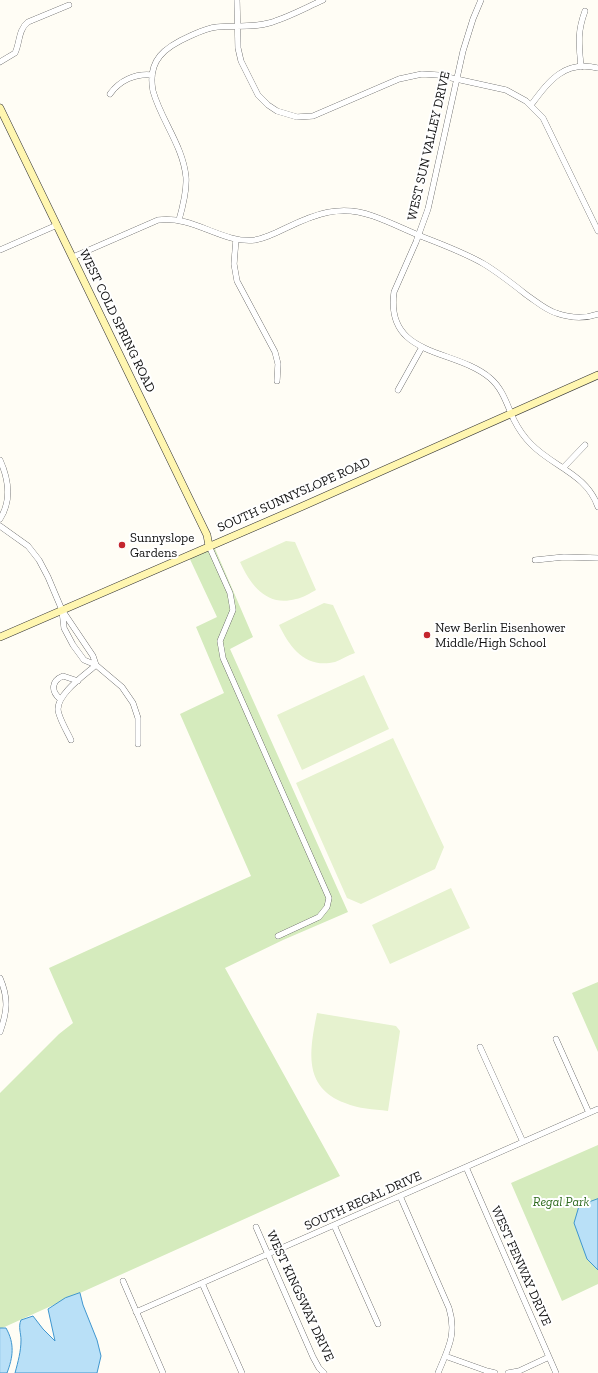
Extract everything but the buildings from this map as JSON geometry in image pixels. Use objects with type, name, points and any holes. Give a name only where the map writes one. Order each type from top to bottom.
[{"type":"street","points":[[237,0],[237,26],[240,57],[253,88],[268,105],[277,111],[288,115],[305,117],[321,113],[399,79],[416,74],[432,74],[506,90],[520,97],[531,105],[539,112],[549,127],[598,230]]},
{"type":"street","points":[[179,220],[186,188],[184,169],[181,156],[154,95],[151,84],[153,68],[159,57],[172,45],[207,29],[216,27],[255,26],[269,23],[322,0]]},
{"type":"street","name":"WEST SUN VALLEY DRIVE","points":[[481,0],[467,36],[431,199],[419,235],[396,284],[392,306],[396,322],[411,340],[422,347],[477,369],[489,377],[500,389],[518,428],[532,445],[586,486],[594,497],[598,507]]},
{"type":"street","points":[[0,62],[15,53],[20,33],[28,22],[69,5]]},
{"type":"street","points":[[581,66],[579,32],[580,24],[585,11]]},
{"type":"street","points":[[531,105],[557,74],[581,66],[598,68]]},
{"type":"street","points":[[110,94],[117,85],[139,74],[152,75]]},
{"type":"street","name":"WEST COLD SPRING ROAD","points":[[0,108],[207,535],[209,546]]},
{"type":"street","points":[[73,257],[158,220],[172,218],[236,239],[247,240],[261,239],[311,216],[343,210],[372,216],[467,255],[484,264],[555,313],[579,317],[598,314]]},
{"type":"street","points":[[0,250],[57,225]]},
{"type":"street","points":[[236,239],[234,264],[237,281],[275,352],[278,364],[277,381]]},
{"type":"street","points":[[398,390],[422,347]]},
{"type":"street","name":"SOUTH SUNNYSLOPE ROAD","points":[[0,637],[303,506],[598,375]]},
{"type":"street","points":[[563,468],[585,445]]},
{"type":"street","points":[[0,460],[7,478],[8,493],[6,506],[0,519]]},
{"type":"street","points":[[0,526],[22,541],[33,551],[46,571],[62,610],[93,656],[96,665]]},
{"type":"street","points":[[209,546],[230,593],[233,610],[220,641],[223,658],[329,898],[326,908],[319,917],[278,936]]},
{"type":"street","points":[[535,560],[564,557],[598,558]]},
{"type":"street","points":[[62,610],[64,628],[73,645],[84,660],[96,665],[122,687],[133,703],[138,718],[138,744]]},
{"type":"street","points":[[72,740],[58,709],[60,699],[96,665]]},
{"type":"street","points":[[60,699],[55,695],[53,689],[54,683],[58,678],[63,676],[78,681]]},
{"type":"street","points":[[0,978],[6,999],[6,1016],[0,1032]]},
{"type":"street","points":[[556,1039],[588,1113]]},
{"type":"street","points":[[480,1046],[523,1142]]},
{"type":"street","name":"SOUTH REGAL DRIVE","points":[[136,1312],[598,1109]]},
{"type":"street","name":"WEST FENWAY DRIVE","points":[[466,1167],[556,1373]]},
{"type":"street","points":[[400,1196],[452,1318],[453,1331],[438,1373]]},
{"type":"street","points":[[334,1225],[378,1324]]},
{"type":"street","name":"WEST KINGSWAY DRIVE","points":[[256,1227],[313,1356],[324,1373]]},
{"type":"street","points":[[123,1281],[163,1373]]},
{"type":"street","points":[[202,1283],[242,1373]]},
{"type":"street","points":[[445,1356],[495,1373]]},
{"type":"street","points":[[508,1373],[519,1371],[549,1357]]},
{"type":"green space","points":[[286,541],[295,542],[316,590],[304,597],[286,601],[268,597],[261,592],[249,579],[240,562]]},
{"type":"green space","points":[[213,544],[253,637],[230,649],[348,912],[283,940],[225,968],[340,1176],[0,1329],[0,1093],[59,1034],[73,1023],[49,968],[251,876],[180,714],[224,693],[196,627],[217,617],[188,555]]},
{"type":"green space","points":[[324,603],[333,605],[355,653],[335,662],[316,662],[300,655],[288,641],[279,625]]},
{"type":"green space","points":[[364,675],[389,729],[302,770],[277,715]]},
{"type":"green space","points":[[393,738],[444,847],[435,869],[361,904],[347,898],[296,783]]},
{"type":"green space","points":[[451,888],[470,928],[390,964],[372,925]]},
{"type":"green space","points":[[598,982],[598,1052],[572,993]]},
{"type":"green space","points":[[317,1013],[396,1026],[400,1031],[388,1111],[350,1105],[331,1096],[322,1087],[315,1077],[311,1053]]},
{"type":"green space","name":"Regal Park","points":[[598,1145],[598,1284],[562,1301],[511,1183]]},
{"type":"water","points":[[598,1199],[598,1270],[587,1259],[574,1223],[579,1206]]},
{"type":"water","points":[[80,1293],[83,1305],[97,1340],[101,1356],[97,1373],[15,1373],[21,1340],[21,1320],[33,1316],[55,1341],[48,1309],[65,1298]]},
{"type":"water","points":[[0,1328],[6,1328],[12,1345],[12,1356],[7,1373],[0,1373]]},
{"type":"place","name":"Sunnyslope Gardens","points":[[122,545]]},
{"type":"place","name":"New Berlin Eisenhower Middle/High School","points":[[427,635]]}]
